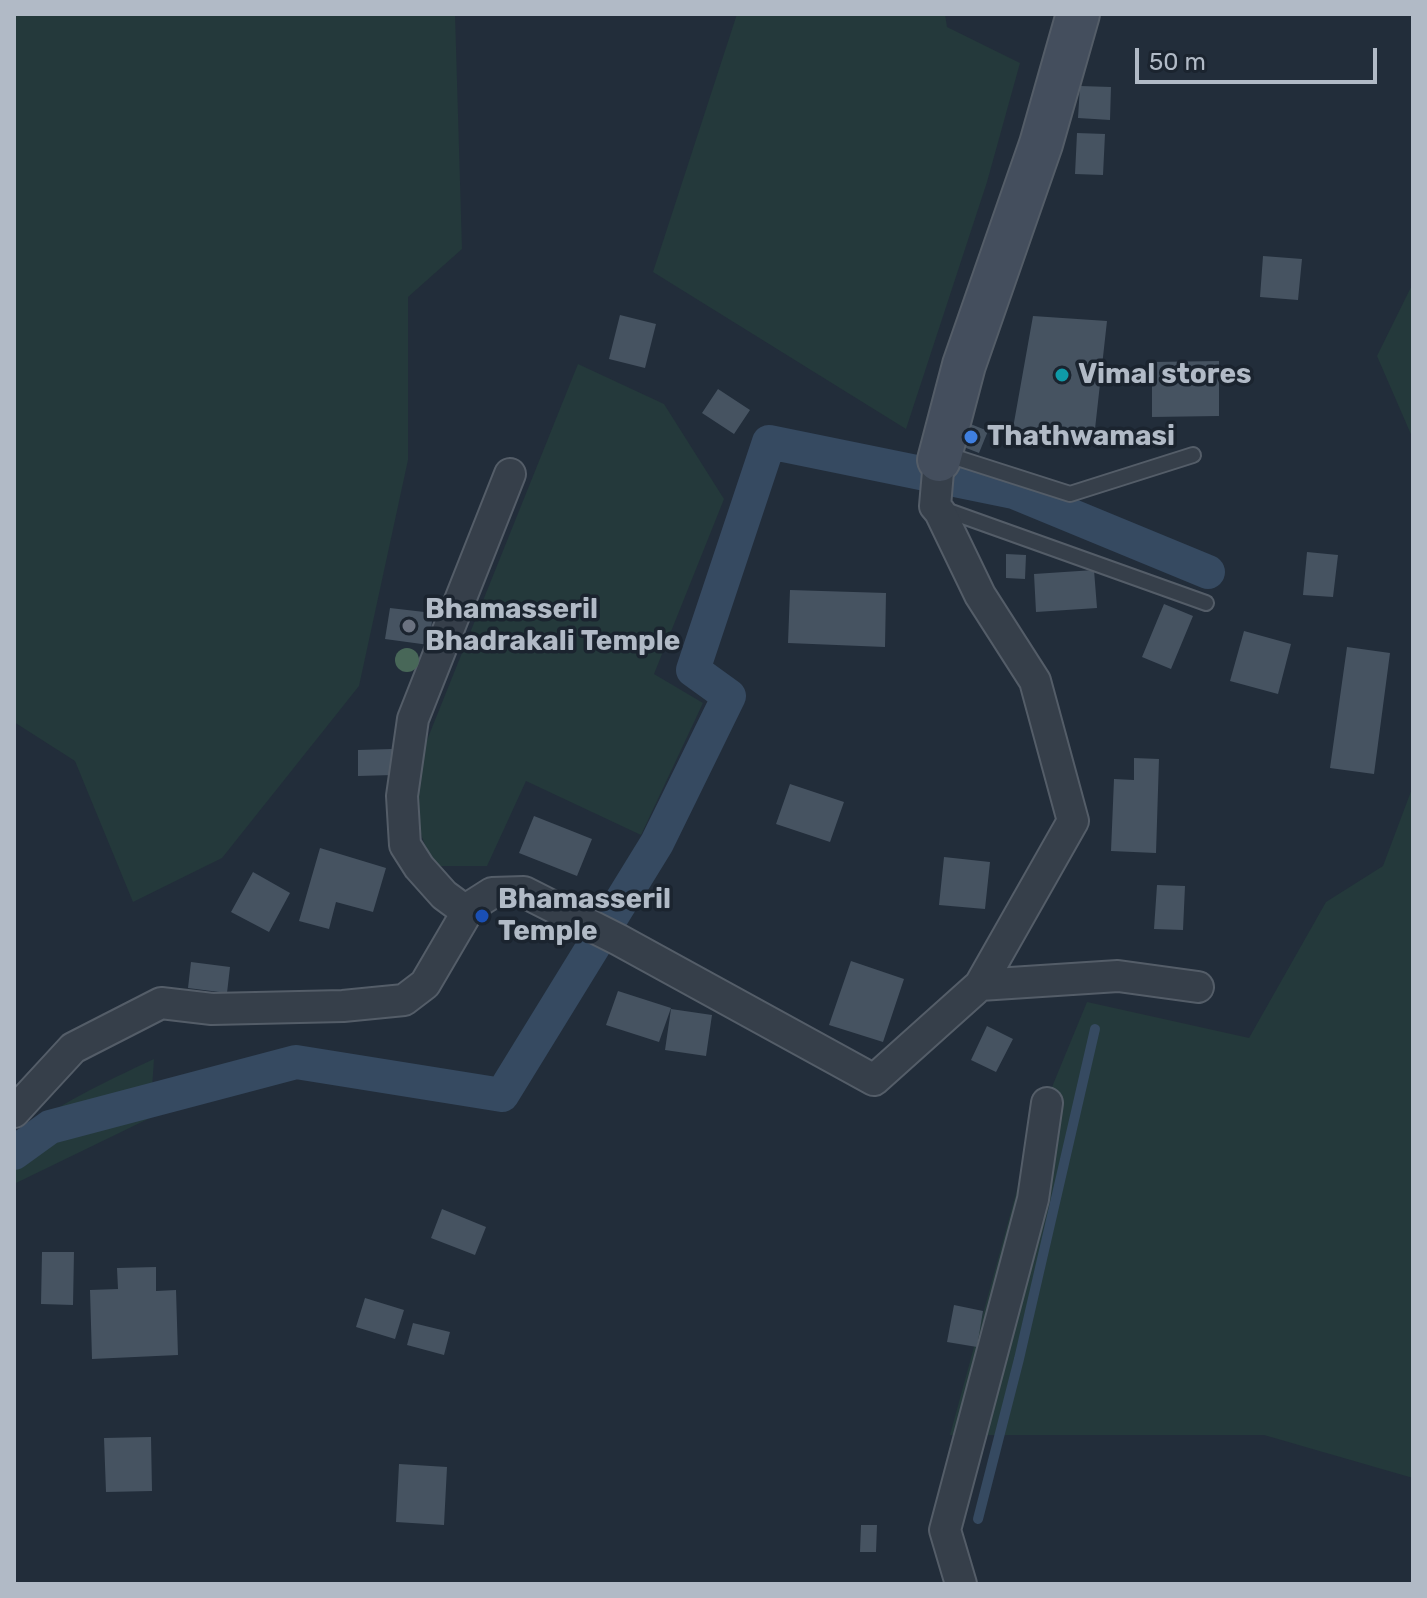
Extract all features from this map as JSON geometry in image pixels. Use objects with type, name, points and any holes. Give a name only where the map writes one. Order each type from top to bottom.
[{"type":"street","points":[[14,1112],[73,1048],[161,1003],[212,1009],[343,1006],[404,1000],[425,984],[470,907],[492,893],[524,892],[619,940],[874,1080],[980,985],[1073,821],[1035,681],[980,595],[940,512],[938,477],[964,365],[1041,144],[1078,14]]},
{"type":"street","points":[[467,912],[444,895],[419,867],[405,845],[402,796],[413,719],[510,474]]},
{"type":"street","points":[[980,985],[1118,976],[1198,987]]},
{"type":"street","points":[[961,1584],[945,1530],[1033,1199],[1047,1103]]},
{"type":"lane","points":[[938,477],[1070,494],[1193,455]]},
{"type":"lane","points":[[938,477],[1206,603]]},
{"type":"green space","points":[[14,14],[455,14],[462,249],[408,297],[408,460],[359,686],[222,858],[133,902],[75,761],[14,722]]},
{"type":"green space","points":[[737,14],[945,14],[947,27],[1020,63],[987,182],[906,429],[653,272]]},
{"type":"green space","points":[[1413,283],[1413,439],[1377,356]]},
{"type":"green space","points":[[578,364],[664,404],[724,499],[654,674],[703,703],[641,835],[526,781],[487,866],[433,866],[414,816],[423,750]]},
{"type":"green space","points":[[1413,786],[1413,1478],[1264,1435],[950,1435],[1031,1138],[1087,1002],[1249,1038],[1326,902],[1383,866]]},
{"type":"green space","points":[[154,1059],[150,1118],[14,1184],[14,1139],[64,1104]]},
{"type":"building","points":[[1080,86],[1111,87],[1110,120],[1078,118]]},
{"type":"building","points":[[1077,133],[1105,134],[1103,175],[1075,174]]},
{"type":"building","points":[[1263,256],[1302,259],[1298,300],[1260,297]]},
{"type":"building","points":[[620,315],[656,324],[645,368],[609,359]]},
{"type":"building","name":"Vimal stores","points":[[1033,316],[1107,321],[1094,438],[1013,428]]},
{"type":"building","points":[[1219,361],[1219,416],[1152,417],[1152,362]]},
{"type":"building","points":[[718,389],[750,410],[734,434],[702,413]]},
{"type":"building","name":"Thathwamasi","points":[[963,421],[988,431],[979,453],[956,444]]},
{"type":"building","points":[[1307,552],[1338,555],[1333,597],[1303,595]]},
{"type":"building","points":[[1006,554],[1026,555],[1025,579],[1006,578]]},
{"type":"building","points":[[1094,570],[1097,608],[1036,612],[1034,574]]},
{"type":"building","points":[[790,590],[886,593],[885,647],[788,643]]},
{"type":"building","points":[[1164,604],[1193,616],[1171,669],[1142,657]]},
{"type":"building","name":"Bhamasseril Bhadrakali Temple","points":[[390,608],[433,613],[429,645],[385,639]]},
{"type":"building","points":[[1244,631],[1291,644],[1278,694],[1230,681]]},
{"type":"building","points":[[1347,647],[1390,653],[1374,774],[1330,768]]},
{"type":"building","points":[[392,749],[393,775],[358,776],[358,750]]},
{"type":"building","points":[[1134,758],[1159,759],[1156,853],[1111,851],[1114,779],[1134,780]]},
{"type":"building","points":[[790,784],[844,802],[830,842],[776,824]]},
{"type":"building","points":[[534,816],[592,839],[577,876],[519,853]]},
{"type":"building","points":[[320,848],[386,868],[373,912],[336,902],[329,929],[299,921]]},
{"type":"building","points":[[944,857],[990,862],[985,909],[939,905]]},
{"type":"building","points":[[253,872],[290,893],[269,932],[231,912]]},
{"type":"building","points":[[1157,885],[1185,886],[1183,930],[1154,929]]},
{"type":"building","points":[[851,961],[904,979],[883,1042],[829,1025]]},
{"type":"building","points":[[191,962],[230,967],[227,993],[188,988]]},
{"type":"building","points":[[618,991],[671,1008],[659,1042],[606,1025]]},
{"type":"building","points":[[671,1009],[712,1015],[706,1056],[665,1050]]},
{"type":"building","points":[[987,1026],[1013,1039],[996,1072],[971,1060]]},
{"type":"building","points":[[442,1209],[486,1227],[475,1255],[431,1238]]},
{"type":"building","points":[[42,1252],[74,1252],[73,1305],[41,1304]]},
{"type":"building","points":[[156,1267],[156,1291],[176,1290],[178,1355],[92,1359],[90,1290],[118,1289],[117,1268]]},
{"type":"building","points":[[365,1298],[404,1310],[395,1339],[356,1327]]},
{"type":"building","points":[[954,1305],[983,1311],[977,1347],[947,1342]]},
{"type":"building","points":[[413,1323],[450,1332],[444,1355],[407,1345]]},
{"type":"building","points":[[151,1437],[152,1491],[106,1492],[104,1438]]},
{"type":"building","points":[[399,1464],[447,1467],[444,1525],[396,1522]]},
{"type":"building","points":[[861,1525],[877,1525],[876,1552],[860,1552]]},
{"type":"waterway","points":[[14,1153],[50,1127],[296,1062],[502,1095],[657,843],[729,696],[693,670],[769,442],[1014,492],[1208,572]]},
{"type":"waterway","points":[[978,1519],[1019,1359],[1095,1029]]},
{"type":"place","name":"Vimal stores","points":[[1062,375]]},
{"type":"place","name":"Thathwamasi","points":[[971,437]]},
{"type":"place","name":"Bhamasseril Bhadrakali Temple","points":[[409,626]]},
{"type":"place","name":"Bhamasseril Temple","points":[[482,916]]}]
